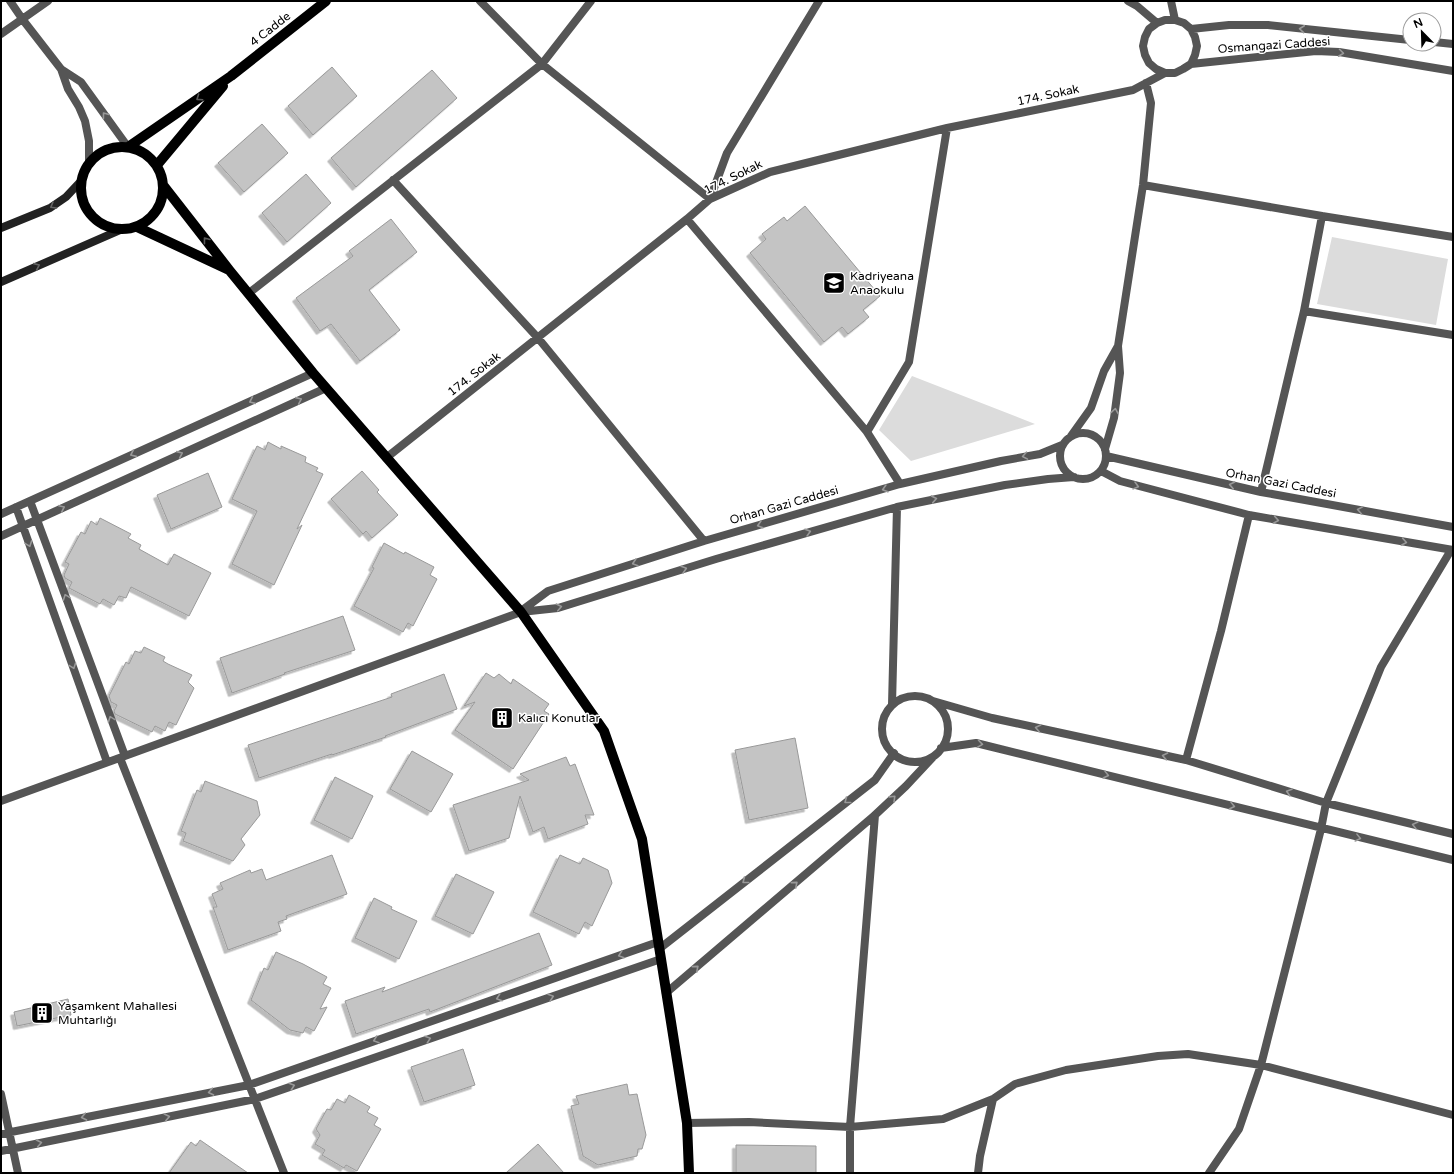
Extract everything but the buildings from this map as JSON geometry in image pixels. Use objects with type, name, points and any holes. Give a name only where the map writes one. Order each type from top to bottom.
[{"type":"main road","name":"4 Cadde","points":[[231,76],[326,1]]},
{"type":"main road","points":[[128,147],[231,76]]},
{"type":"main road","points":[[157,165],[231,76]]},
{"type":"main road","points":[[1,282],[120,230],[137,227],[156,213],[161,203],[164,190],[163,177],[157,165],[150,156],[139,150],[128,147],[117,147],[106,150],[96,156],[84,171],[81,190],[82,200],[92,217],[100,224],[120,230]]},
{"type":"main road","points":[[1,228],[50,208],[66,197],[82,180]]},
{"type":"main road","points":[[164,185],[230,271],[313,373],[521,612],[604,731],[642,839],[688,1123],[689,1173]]},
{"type":"main road","points":[[137,227],[230,271]]},
{"type":"street","points":[[10,1],[61,69],[80,82],[128,147]]},
{"type":"street","points":[[1,34],[48,1]]},
{"type":"street","points":[[480,1],[542,64],[710,199],[727,153],[818,1]]},
{"type":"street","points":[[1128,1],[1137,6],[1157,23]]},
{"type":"street","points":[[1171,1],[1175,20]]},
{"type":"street","points":[[249,293],[542,64],[587,3]]},
{"type":"street","points":[[1166,20],[1175,20],[1184,23],[1191,29],[1197,46],[1191,64],[1179,71],[1165,73],[1156,69],[1149,63],[1144,51],[1145,37],[1149,29],[1157,23],[1166,20]]},
{"type":"street","points":[[1191,29],[1229,25],[1255,25],[1402,39]]},
{"type":"street","points":[[1442,43],[1453,44]]},
{"type":"street","name":"Osmangazi Caddesi","points":[[1191,64],[1316,51],[1339,52],[1453,71]]},
{"type":"street","points":[[61,69],[68,89],[79,107],[85,121],[89,141],[89,164]]},
{"type":"street","name":"174. Sokak","points":[[386,458],[687,219],[710,199],[770,172],[948,128],[1133,90],[1165,73]]},
{"type":"street","points":[[1118,346],[1104,371],[1091,408],[1062,445],[1060,460],[1063,468],[1068,473],[1079,479],[1094,476],[1101,470],[1105,462],[1114,418],[1120,373],[1118,346],[1144,185],[1151,102],[1146,84]]},
{"type":"street","points":[[867,432],[909,362],[948,128]]},
{"type":"street","points":[[393,180],[538,338],[704,541]]},
{"type":"street","points":[[1144,185],[1453,237]]},
{"type":"street","points":[[1261,492],[1304,311],[1322,216]]},
{"type":"street","points":[[687,219],[867,432],[900,484]]},
{"type":"street","points":[[1304,311],[1453,335]]},
{"type":"street","points":[[1,514],[313,373]]},
{"type":"street","points":[[1,536],[326,388]]},
{"type":"street","points":[[1070,436],[1083,432],[1091,434],[1102,442],[1106,452]]},
{"type":"street","name":"Orhan Gazi Caddesi","points":[[521,612],[548,591],[704,541],[900,484],[1001,461],[1040,454],[1062,445]]},
{"type":"street","name":"Orhan Gazi Caddesi","points":[[1106,452],[1261,492],[1453,527]]},
{"type":"street","points":[[1101,470],[1120,481],[1249,515],[1452,550],[1381,667],[1326,803],[1273,1022],[1261,1065],[1239,1129],[1209,1173]]},
{"type":"street","points":[[1,801],[521,612],[558,608],[716,559],[897,507],[1005,485],[1074,477]]},
{"type":"street","points":[[30,501],[122,757],[284,1173]]},
{"type":"street","points":[[16,507],[107,762]]},
{"type":"street","points":[[892,705],[897,507]]},
{"type":"street","points":[[1186,760],[1221,631],[1249,515]]},
{"type":"street","points":[[934,756],[924,760],[913,761],[903,759],[894,754],[887,746],[883,735],[883,724],[886,714],[892,705],[902,699],[912,696],[923,697],[992,718],[1186,760],[1326,803],[1453,834]]},
{"type":"street","points":[[666,993],[875,816],[942,748],[948,729],[947,718],[941,708],[933,701]]},
{"type":"street","points":[[942,748],[976,742],[1453,860]]},
{"type":"street","points":[[1,1151],[255,1099],[659,950],[874,780],[894,754]]},
{"type":"street","points":[[850,1173],[850,1127],[875,816]]},
{"type":"street","points":[[5,1133],[249,1085],[659,950]]},
{"type":"street","points":[[688,1123],[749,1122],[850,1127],[943,1119],[993,1099],[1015,1084],[1066,1070],[1158,1056],[1188,1054],[1261,1065],[1453,1115]]},
{"type":"street","points":[[1,1094],[5,1133],[12,1148],[18,1173]]},
{"type":"street","points":[[978,1173],[981,1149],[993,1099]]},
{"type":"shaded area","points":[[1332,237],[1448,259],[1436,325],[1317,304]]},
{"type":"shaded area","points":[[912,376],[1035,424],[911,461],[879,430]]},
{"type":"place","name":"Kadriyeana Anaokulu","points":[[834,283]]},
{"type":"place","name":"Kalıcı Konutlar","points":[[502,718]]},
{"type":"place","name":"Yaşamkent Mahallesi Muhtarlığı","points":[[42,1013]]}]
